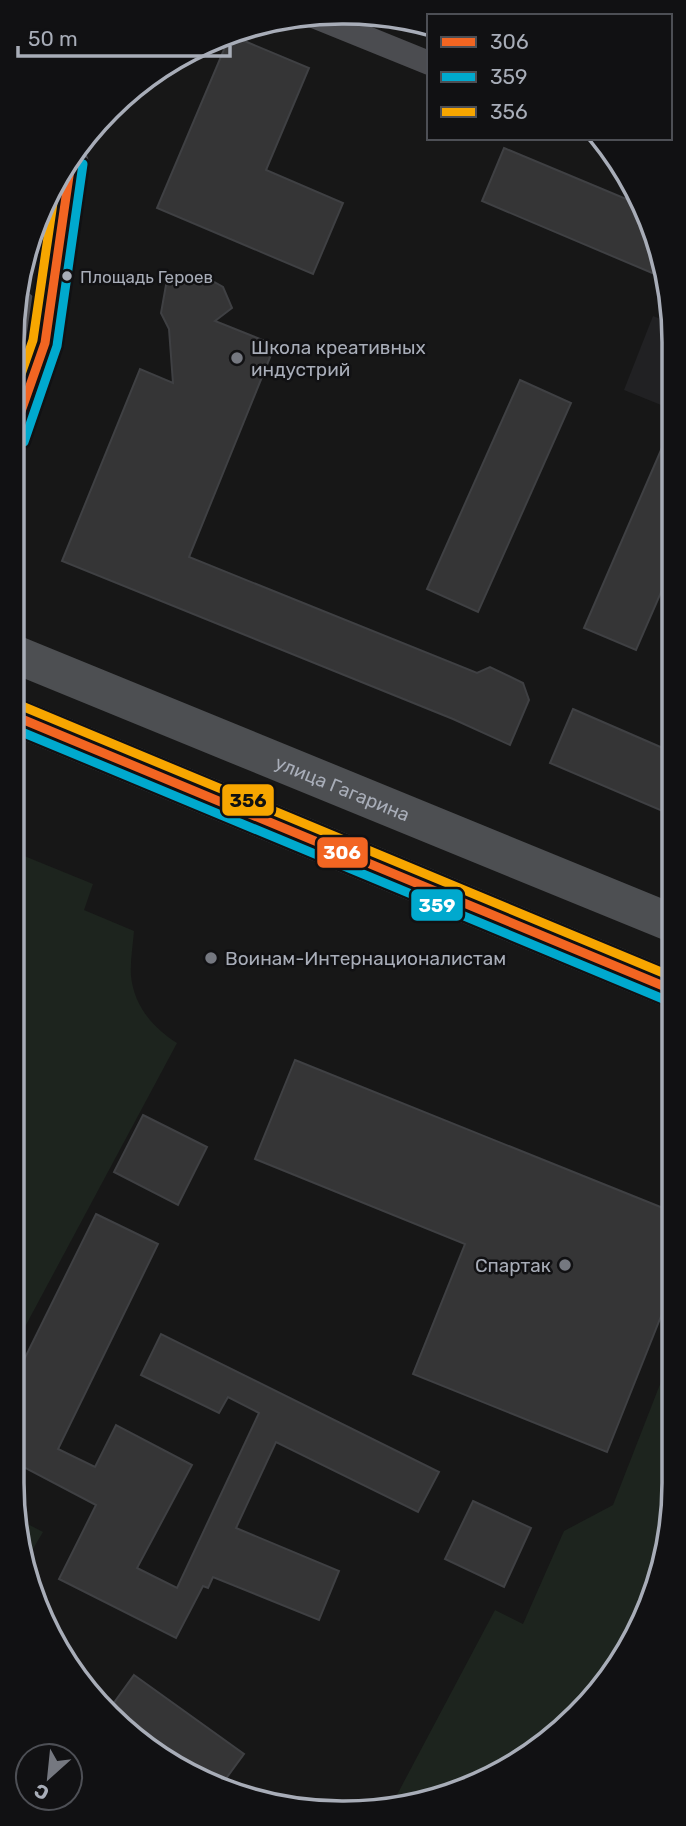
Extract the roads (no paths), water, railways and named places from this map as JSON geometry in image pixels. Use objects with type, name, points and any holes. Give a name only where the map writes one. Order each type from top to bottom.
[{"type":"main road","points":[[24,403],[45,343],[68,182]]},
{"type":"main road","points":[[26,313],[45,343]]},
{"type":"main road","name":"улица Гагарина","points":[[24,658],[662,919]]},
{"type":"main road","points":[[24,720],[662,985]]},
{"type":"street","points":[[334,24],[427,62]]},
{"type":"place","name":"Площадь Героев","points":[[67,276]]},
{"type":"place","name":"Школа креативных индустрий","points":[[237,358]]},
{"type":"place","name":"Воинам-Интернационалистам","points":[[211,958]]},
{"type":"place","name":"Спартак","points":[[565,1265]]}]
